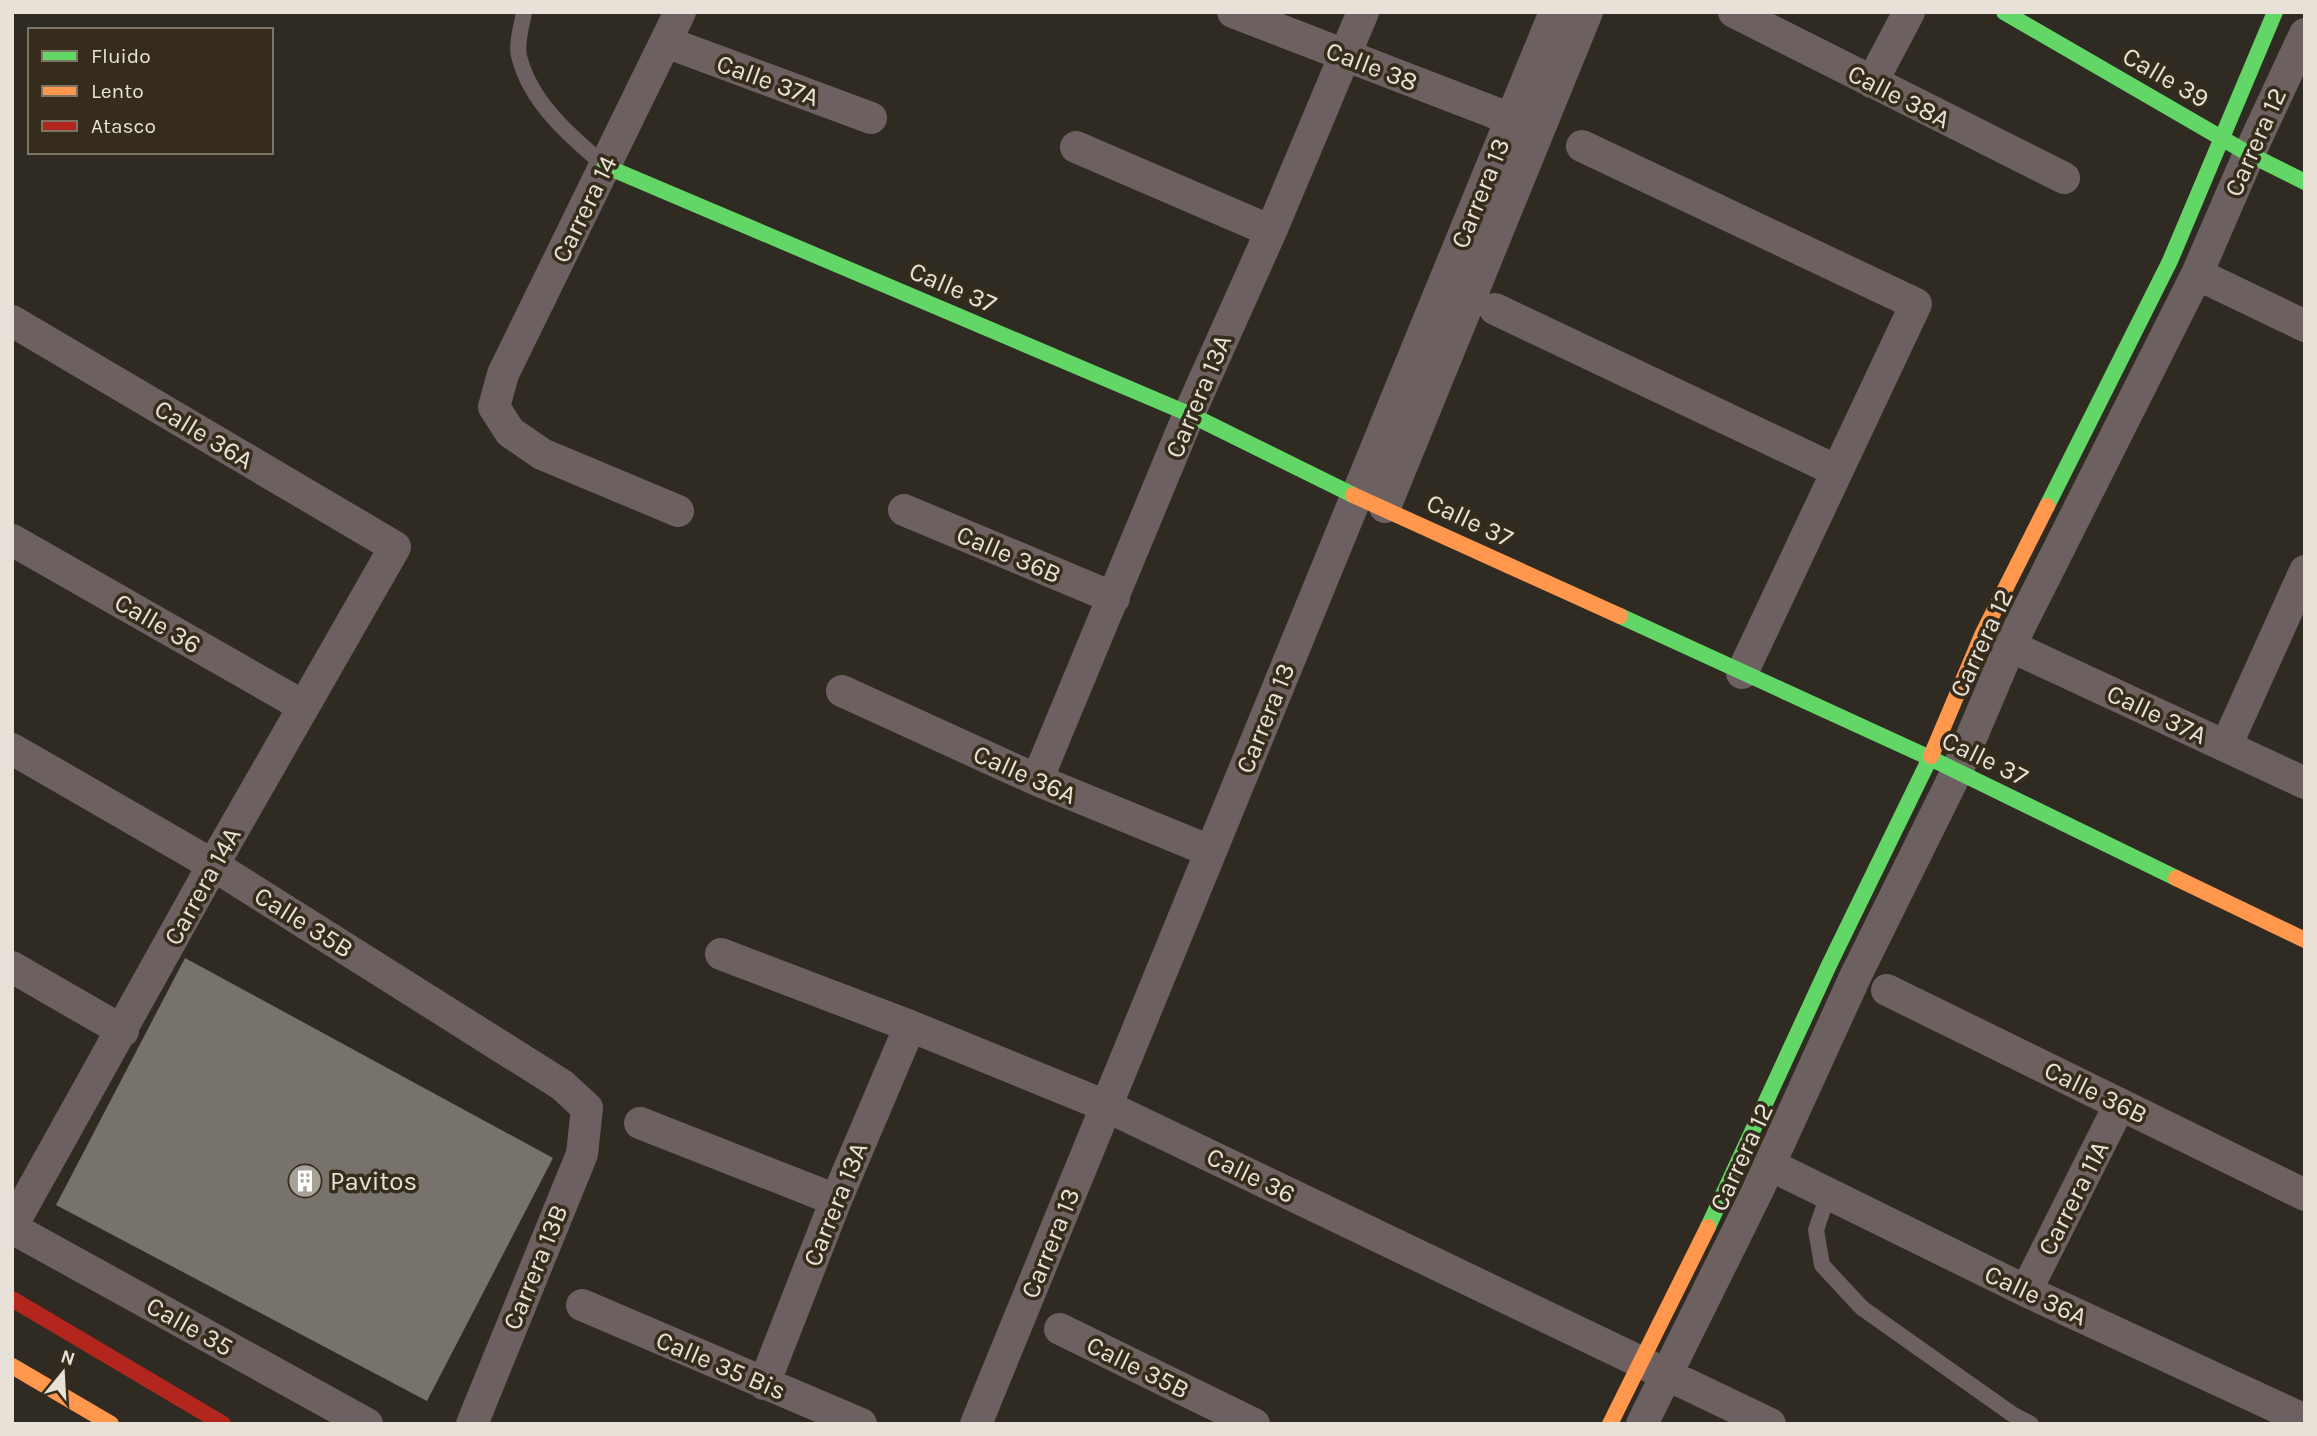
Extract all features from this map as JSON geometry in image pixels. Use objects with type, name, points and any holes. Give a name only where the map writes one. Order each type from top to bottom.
[{"type":"street","name":"Carrera 14","points":[[678,511],[542,454],[510,432],[494,407],[502,374],[680,12]]},
{"type":"street","name":"Calle 38","points":[[1233,12],[1511,120]]},
{"type":"street","name":"Carrera 13A","points":[[1037,780],[1189,414],[1271,231],[1363,12]]},
{"type":"street","name":"Carrera 13","points":[[1371,502],[1511,120],[1555,12]]},
{"type":"street","name":"Carrera 13","points":[[976,1424],[1210,851],[1371,502],[1587,12]]},
{"type":"street","name":"Calle 38A","points":[[1734,12],[2064,178]]},
{"type":"street","points":[[1872,82],[1909,12]]},
{"type":"street","name":"Calle 39","points":[[2004,12],[2249,154],[2305,182]]},
{"type":"street","name":"Carrera 12","points":[[1610,1424],[1654,1367],[1856,975],[1944,764],[1983,633],[2170,261],[2275,12]]},
{"type":"street","name":"Carrera 12","points":[[1753,1179],[1830,963],[2010,646],[2197,274],[2305,34]]},
{"type":"street","name":"Calle 37A","points":[[666,42],[871,118]]},
{"type":"street","points":[[1582,146],[1916,304],[1742,673]]},
{"type":"street","points":[[1076,147],[1271,231]]},
{"type":"street","name":"Calle 37","points":[[605,166],[1189,414],[1371,502],[1944,764],[2305,940]]},
{"type":"street","points":[[2197,274],[2305,326]]},
{"type":"street","points":[[1496,309],[1837,471]]},
{"type":"street","name":"Calle 36A","points":[[12,321],[395,547]]},
{"type":"street","name":"Calle 36B","points":[[904,510],[1114,598]]},
{"type":"street","name":"Calle 36","points":[[12,540],[303,705]]},
{"type":"street","name":"Carrera 14A","points":[[12,1227],[303,705],[395,547]]},
{"type":"street","points":[[2226,746],[2305,571]]},
{"type":"street","name":"Calle 37A","points":[[2010,646],[2305,783]]},
{"type":"street","name":"Calle 36A","points":[[842,691],[1037,780],[1210,851]]},
{"type":"street","name":"Calle 35B","points":[[12,749],[213,865],[562,1085],[587,1108]]},
{"type":"street","name":"Calle 36","points":[[721,954],[1106,1105],[1770,1424]]},
{"type":"street","points":[[12,967],[123,1031]]},
{"type":"street","name":"Calle 36B","points":[[1887,990],[2305,1195]]},
{"type":"street","name":"Carrera 13A","points":[[764,1384],[836,1200],[910,1026]]},
{"type":"street","name":"Carrera 11A","points":[[2026,1291],[2120,1104]]},
{"type":"street","name":"Carrera 13B","points":[[472,1424],[582,1154],[587,1108]]},
{"type":"street","points":[[640,1123],[836,1200]]},
{"type":"street","name":"Calle 36A","points":[[1753,1179],[1828,1194],[2026,1291],[2305,1420]]},
{"type":"street","name":"Calle 35","points":[[12,1227],[367,1424]]},
{"type":"street","points":[[12,1299],[223,1424]]},
{"type":"street","name":"Calle 35 Bis","points":[[582,1305],[861,1424]]},
{"type":"street","name":"Calle 35B","points":[[1060,1329],[1254,1424]]},
{"type":"street","points":[[12,1366],[111,1424]]},
{"type":"street","name":"Carrera 12","points":[[1642,1424],[1654,1367]]},
{"type":"lane","points":[[523,12],[518,53],[532,89],[557,121],[605,166]]},
{"type":"lane","points":[[1828,1194],[1816,1230],[1822,1265],[1862,1308],[2012,1414],[2031,1424]]},
{"type":"building","name":"Pavitos","points":[[185,958],[553,1158],[427,1401],[56,1205]]},
{"type":"traffic: fast","points":[[2004,12],[2249,154],[2305,182]]},
{"type":"traffic: fast","points":[[2047,506],[2170,261],[2275,12]]},
{"type":"traffic: fast","points":[[605,166],[1189,414],[1353,495]]},
{"type":"traffic: fast","points":[[1620,616],[1930,758],[2176,878]]},
{"type":"traffic: fast","points":[[1708,1227],[1830,963],[1931,756]]},
{"type":"traffic: slow","points":[[1353,495],[1620,616]]},
{"type":"traffic: slow","points":[[1931,756],[1983,633],[2047,506]]},
{"type":"traffic: slow","points":[[2176,878],[2305,940]]},
{"type":"traffic: slow","points":[[1610,1424],[1708,1227]]},
{"type":"traffic: slow","points":[[12,1366],[111,1424]]},
{"type":"traffic: jam","points":[[12,1299],[223,1424]]},
{"type":"place","name":"Pavitos","points":[[305,1181]]}]
